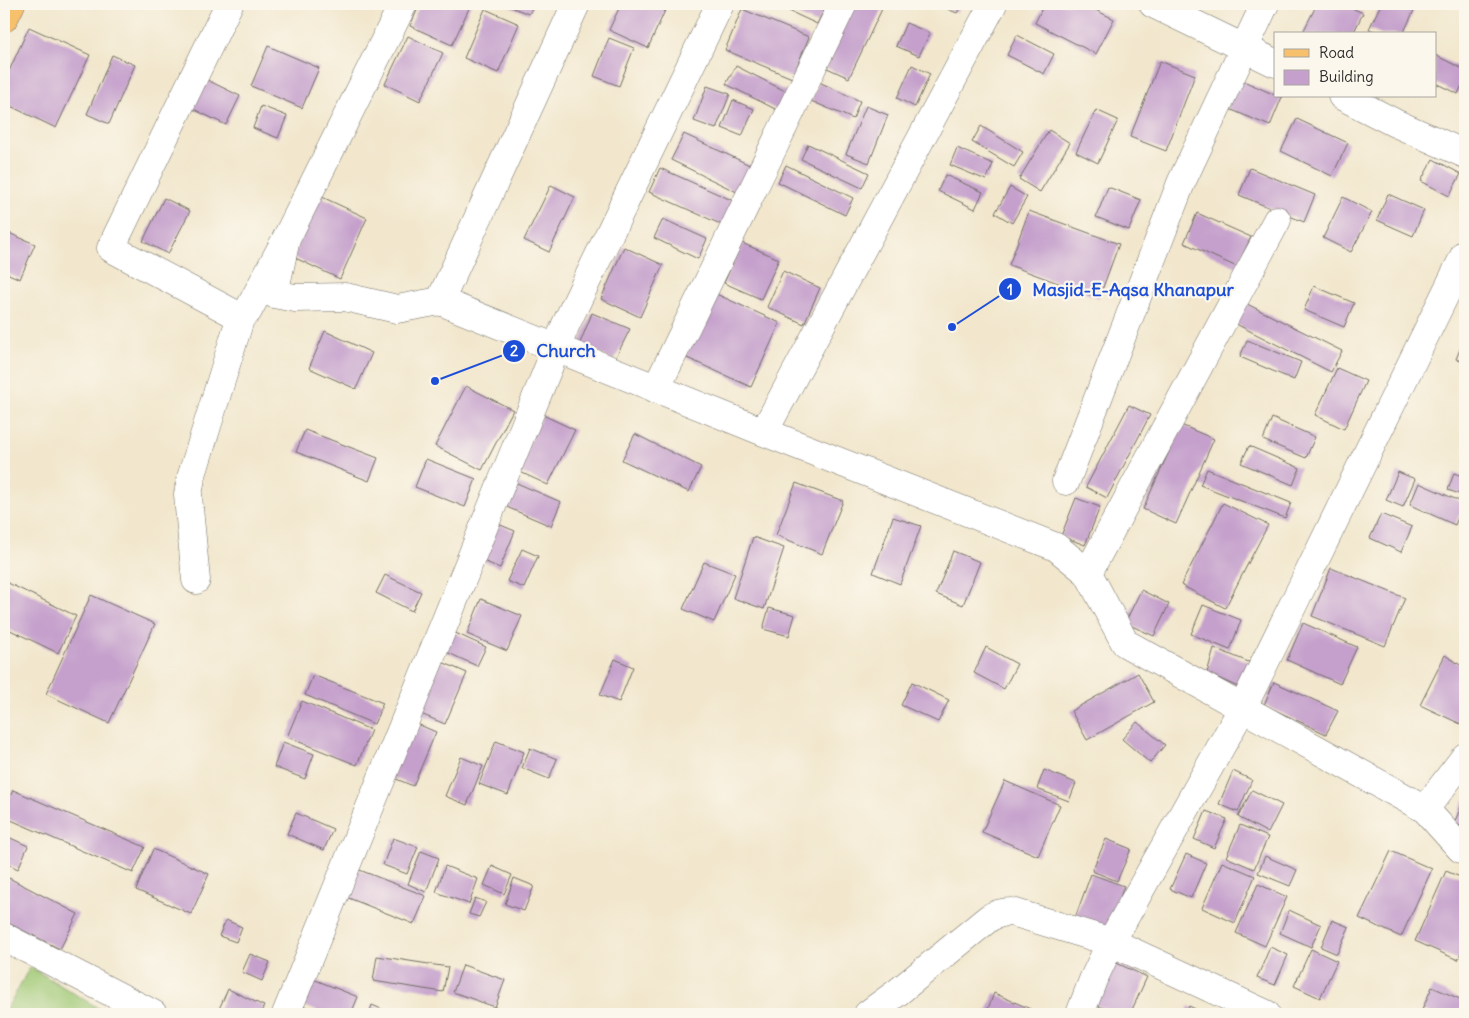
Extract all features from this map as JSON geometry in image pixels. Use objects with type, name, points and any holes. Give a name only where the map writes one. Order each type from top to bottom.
[{"type":"main road","points":[[4,18],[11,4]]},
{"type":"street","points":[[229,4],[111,248],[241,316]]},
{"type":"street","points":[[196,580],[188,494],[191,478],[241,316],[248,311],[286,238],[403,4]]},
{"type":"street","points":[[440,301],[576,4]]},
{"type":"street","points":[[286,1014],[556,348],[720,4]]},
{"type":"street","points":[[656,389],[843,4]]},
{"type":"street","points":[[764,432],[993,4]]},
{"type":"street","points":[[1153,4],[1274,63]]},
{"type":"street","points":[[1066,481],[1182,183],[1265,4]]},
{"type":"street","points":[[1346,98],[1395,123],[1465,154]]},
{"type":"street","points":[[1088,574],[1277,220]]},
{"type":"street","points":[[286,238],[274,294],[295,298],[345,297],[397,310],[440,301],[656,389],[1056,547],[1088,574],[1125,643],[1425,809],[1461,849],[1465,850]]},
{"type":"street","points":[[1080,1014],[1093,980],[1111,942],[1242,709],[1465,254]]},
{"type":"street","points":[[1425,809],[1465,758]]},
{"type":"street","points":[[868,1014],[901,1003],[996,913],[1012,912],[1111,942],[1266,1014]]},
{"type":"street","points":[[4,937],[153,1014]]},
{"type":"green space","points":[[30,967],[108,1014],[4,1014]]},
{"type":"building","points":[[420,4],[471,4],[452,45],[410,26]]},
{"type":"building","points":[[503,4],[534,4],[529,14]]},
{"type":"building","points":[[621,4],[668,4],[648,48],[609,30]]},
{"type":"building","points":[[774,4],[827,4],[817,24]]},
{"type":"building","points":[[854,4],[871,4],[882,9],[849,78],[825,67]]},
{"type":"building","points":[[935,4],[962,4],[957,13]]},
{"type":"building","points":[[1044,4],[1083,4],[1114,19],[1096,54],[1035,23]]},
{"type":"building","points":[[1317,4],[1343,4],[1363,13],[1354,32],[1303,32]]},
{"type":"building","points":[[1381,4],[1417,4],[1404,32],[1376,32],[1369,29]]},
{"type":"building","points":[[485,9],[519,24],[498,73],[464,58]]},
{"type":"building","points":[[742,9],[809,37],[792,78],[725,50]]},
{"type":"building","points":[[906,23],[930,33],[919,56],[896,46]]},
{"type":"building","points":[[29,27],[90,55],[56,128],[4,103],[4,82]]},
{"type":"building","points":[[1017,35],[1054,54],[1044,74],[1007,55]]},
{"type":"building","points":[[408,36],[443,53],[420,101],[385,84]]},
{"type":"building","points":[[609,38],[634,48],[619,86],[594,76]]},
{"type":"building","points":[[268,46],[319,68],[302,108],[251,86]]},
{"type":"building","points":[[112,55],[135,65],[109,124],[87,114]]},
{"type":"building","points":[[1436,56],[1465,70],[1465,79],[1458,94],[1436,83]]},
{"type":"building","points":[[1160,61],[1195,75],[1166,151],[1130,137]]},
{"type":"building","points":[[912,65],[930,74],[915,107],[897,98]]},
{"type":"building","points":[[736,66],[793,95],[783,113],[726,84]]},
{"type":"building","points":[[201,77],[240,96],[226,125],[187,106]]},
{"type":"building","points":[[1239,79],[1274,95],[1274,98],[1282,98],[1270,126],[1227,108]]},
{"type":"building","points":[[819,82],[860,101],[853,119],[811,101]]},
{"type":"building","points":[[707,86],[730,94],[716,129],[694,121]]},
{"type":"building","points":[[733,100],[754,109],[742,136],[722,128]]},
{"type":"building","points":[[261,106],[287,116],[278,138],[253,128]]},
{"type":"building","points":[[866,106],[888,115],[869,163],[846,154]]},
{"type":"building","points":[[1096,110],[1118,120],[1098,163],[1076,152]]},
{"type":"building","points":[[1297,119],[1348,143],[1332,176],[1281,151]]},
{"type":"building","points":[[981,126],[1023,152],[1014,167],[972,142]]},
{"type":"building","points":[[1049,130],[1070,143],[1040,192],[1019,179]]},
{"type":"building","points":[[684,134],[756,168],[743,195],[671,160]]},
{"type":"building","points":[[808,144],[869,173],[862,188],[801,159]]},
{"type":"building","points":[[957,148],[993,164],[986,180],[950,165]]},
{"type":"building","points":[[1433,159],[1461,174],[1449,196],[1421,181]]},
{"type":"building","points":[[786,165],[853,198],[845,215],[778,182]]},
{"type":"building","points":[[660,168],[738,203],[727,227],[649,192]]},
{"type":"building","points":[[1250,168],[1315,195],[1304,222],[1239,195]]},
{"type":"building","points":[[945,175],[983,192],[975,209],[938,191]]},
{"type":"building","points":[[551,185],[575,197],[549,252],[524,240]]},
{"type":"building","points":[[1010,187],[1027,197],[1012,223],[995,213]]},
{"type":"building","points":[[1108,187],[1141,200],[1129,230],[1096,217]]},
{"type":"building","points":[[1388,194],[1424,210],[1413,236],[1377,220]]},
{"type":"building","points":[[320,196],[367,218],[340,279],[293,257]]},
{"type":"building","points":[[1343,197],[1372,212],[1351,252],[1323,238]]},
{"type":"building","points":[[164,198],[190,211],[168,254],[143,241]]},
{"type":"building","points":[[1029,211],[1119,244],[1099,298],[1009,265]]},
{"type":"building","points":[[1197,213],[1251,237],[1237,267],[1184,243]]},
{"type":"building","points":[[663,219],[707,239],[698,259],[654,238]]},
{"type":"building","points":[[4,231],[35,244],[20,279],[4,272]]},
{"type":"building","points":[[742,243],[779,259],[761,299],[724,283]]},
{"type":"building","points":[[624,247],[663,265],[640,317],[601,299]]},
{"type":"building","points":[[783,271],[820,288],[804,324],[767,307]]},
{"type":"building","points":[[1314,286],[1354,303],[1344,327],[1304,310]]},
{"type":"building","points":[[714,293],[780,323],[751,387],[685,357]]},
{"type":"building","points":[[1245,303],[1342,351],[1331,372],[1234,323]]},
{"type":"building","points":[[592,313],[630,329],[614,361],[580,343]]},
{"type":"building","points":[[325,331],[372,353],[356,389],[309,368]]},
{"type":"building","points":[[1465,337],[1465,363],[1456,359]]},
{"type":"building","points":[[1247,340],[1301,362],[1294,380],[1240,357]]},
{"type":"building","points":[[1337,368],[1366,381],[1344,429],[1315,415]]},
{"type":"building","points":[[466,386],[513,410],[482,470],[435,446]]},
{"type":"building","points":[[1129,405],[1150,415],[1107,498],[1086,487]]},
{"type":"building","points":[[543,415],[575,430],[548,485],[516,470]]},
{"type":"building","points":[[1272,418],[1315,437],[1306,458],[1263,440]]},
{"type":"building","points":[[1181,425],[1214,439],[1176,524],[1143,509]]},
{"type":"building","points":[[305,430],[378,458],[369,481],[296,452]]},
{"type":"building","points":[[635,434],[701,467],[689,492],[622,460]]},
{"type":"building","points":[[1249,446],[1300,468],[1293,485],[1241,463]]},
{"type":"building","points":[[426,459],[476,479],[465,507],[415,487]]},
{"type":"building","points":[[1207,469],[1291,503],[1285,518],[1200,485]]},
{"type":"building","points":[[1398,472],[1415,479],[1403,507],[1386,500]]},
{"type":"building","points":[[1454,473],[1465,477],[1465,496],[1448,490]]},
{"type":"building","points":[[512,481],[561,502],[551,526],[502,505]]},
{"type":"building","points":[[796,483],[843,501],[822,554],[776,535]]},
{"type":"building","points":[[1419,483],[1464,503],[1455,525],[1410,505]]},
{"type":"building","points":[[1076,498],[1100,507],[1085,545],[1061,536]]},
{"type":"building","points":[[1223,503],[1268,525],[1225,608],[1181,585]]},
{"type":"building","points":[[1381,514],[1412,527],[1401,552],[1370,538]]},
{"type":"building","points":[[893,517],[921,526],[900,584],[873,573]]},
{"type":"building","points":[[491,521],[515,531],[500,568],[476,558]]},
{"type":"building","points":[[753,537],[784,548],[764,609],[733,598]]},
{"type":"building","points":[[522,549],[538,556],[524,588],[507,581]]},
{"type":"building","points":[[953,551],[980,562],[963,605],[936,594]]},
{"type":"building","points":[[704,562],[735,574],[714,622],[683,609]]},
{"type":"building","points":[[1331,568],[1405,598],[1385,646],[1312,616]]},
{"type":"building","points":[[385,575],[421,592],[412,611],[376,593]]},
{"type":"building","points":[[6,582],[76,616],[58,653],[4,627],[4,586]]},
{"type":"building","points":[[1141,590],[1169,604],[1154,636],[1125,623]]},
{"type":"building","points":[[91,595],[155,624],[109,723],[46,694]]},
{"type":"building","points":[[481,599],[522,616],[507,651],[467,634]]},
{"type":"building","points":[[1203,605],[1241,620],[1230,650],[1191,634]]},
{"type":"building","points":[[769,608],[795,615],[789,636],[763,629]]},
{"type":"building","points":[[1303,623],[1357,647],[1340,684],[1287,660]]},
{"type":"building","points":[[451,631],[486,647],[477,666],[442,650]]},
{"type":"building","points":[[986,647],[1017,664],[1004,689],[974,673]]},
{"type":"building","points":[[1214,648],[1251,663],[1238,687],[1207,673]]},
{"type":"building","points":[[1445,655],[1465,668],[1465,726],[1420,705]]},
{"type":"building","points":[[433,658],[467,673],[445,724],[411,710]]},
{"type":"building","points":[[615,659],[633,667],[619,702],[600,695]]},
{"type":"building","points":[[1138,673],[1154,702],[1087,740],[1071,711]]},
{"type":"building","points":[[313,675],[383,703],[374,724],[305,695]]},
{"type":"building","points":[[912,682],[949,700],[938,722],[901,705]]},
{"type":"building","points":[[1274,682],[1338,711],[1326,734],[1264,705]]},
{"type":"building","points":[[302,701],[371,730],[357,765],[287,737]]},
{"type":"building","points":[[410,721],[436,732],[413,786],[387,775]]},
{"type":"building","points":[[1137,722],[1165,745],[1150,763],[1122,739]]},
{"type":"building","points":[[496,741],[524,752],[508,795],[479,784]]},
{"type":"building","points":[[283,742],[314,754],[305,779],[274,767]]},
{"type":"building","points":[[530,748],[557,759],[549,779],[522,768]]},
{"type":"building","points":[[461,757],[483,766],[467,805],[445,796]]},
{"type":"building","points":[[1044,770],[1076,783],[1069,801],[1037,789]]},
{"type":"building","points":[[1233,771],[1252,780],[1238,812],[1219,804]]},
{"type":"building","points":[[1005,781],[1060,805],[1038,856],[982,832]]},
{"type":"building","points":[[13,790],[145,847],[133,873],[4,817],[4,811]]},
{"type":"building","points":[[1252,790],[1282,805],[1268,833],[1238,817]]},
{"type":"building","points":[[1465,798],[1465,828],[1454,823]]},
{"type":"building","points":[[1206,811],[1227,819],[1214,848],[1194,839]]},
{"type":"building","points":[[296,813],[333,829],[324,850],[287,834]]},
{"type":"building","points":[[1240,825],[1268,837],[1254,869],[1226,857]]},
{"type":"building","points":[[4,835],[28,846],[18,869],[4,862]]},
{"type":"building","points":[[393,838],[418,847],[407,874],[383,865]]},
{"type":"building","points":[[1106,839],[1131,849],[1117,881],[1092,871]]},
{"type":"building","points":[[153,849],[209,874],[191,914],[136,890]]},
{"type":"building","points":[[421,851],[439,858],[426,892],[408,884]]},
{"type":"building","points":[[1391,851],[1432,869],[1401,937],[1359,918]]},
{"type":"building","points":[[1186,854],[1206,863],[1191,898],[1170,889]]},
{"type":"building","points":[[1265,856],[1297,870],[1290,886],[1258,873]]},
{"type":"building","points":[[1222,862],[1255,876],[1235,923],[1202,908]]},
{"type":"building","points":[[445,866],[478,879],[469,904],[436,892]]},
{"type":"building","points":[[492,866],[512,875],[504,894],[484,885]]},
{"type":"building","points":[[357,869],[426,896],[414,924],[346,897]]},
{"type":"building","points":[[1446,871],[1465,879],[1465,943],[1458,960],[1415,941]]},
{"type":"building","points":[[1091,874],[1124,886],[1109,929],[1075,918]]},
{"type":"building","points":[[9,878],[78,914],[60,949],[4,921],[4,889]]},
{"type":"building","points":[[514,878],[534,886],[524,911],[505,904]]},
{"type":"building","points":[[1258,884],[1287,897],[1265,946],[1236,933]]},
{"type":"building","points":[[475,898],[486,902],[479,917],[469,914]]},
{"type":"building","points":[[1289,910],[1321,925],[1311,947],[1280,933]]},
{"type":"building","points":[[226,920],[242,927],[236,942],[219,936]]},
{"type":"building","points":[[1332,920],[1349,927],[1337,954],[1321,947]]},
{"type":"building","points":[[1270,947],[1288,955],[1275,985],[1257,978]]},
{"type":"building","points":[[1311,949],[1337,961],[1320,998],[1294,986]]},
{"type":"building","points":[[250,954],[270,962],[262,981],[242,972]]},
{"type":"building","points":[[377,956],[448,967],[443,992],[373,981]]},
{"type":"building","points":[[1112,961],[1147,977],[1130,1014],[1116,1014],[1092,1003]]},
{"type":"building","points":[[463,965],[505,980],[495,1007],[453,992]]},
{"type":"building","points":[[313,979],[358,997],[351,1014],[325,1014],[303,1006]]},
{"type":"building","points":[[1432,987],[1465,1001],[1460,1014],[1432,1014],[1422,1010]]},
{"type":"building","points":[[228,989],[264,1006],[260,1014],[231,1014],[219,1009]]},
{"type":"building","points":[[994,993],[1037,1012],[1036,1014],[986,1014]]},
{"type":"building","points":[[372,1005],[393,1014],[369,1014]]},
{"type":"building","points":[[1189,1006],[1206,1014],[1186,1014]]},
{"type":"place","name":"Masjid-E-Aqsa Khanapur","points":[[952,327]]},
{"type":"place","name":"Church","points":[[435,381]]}]
